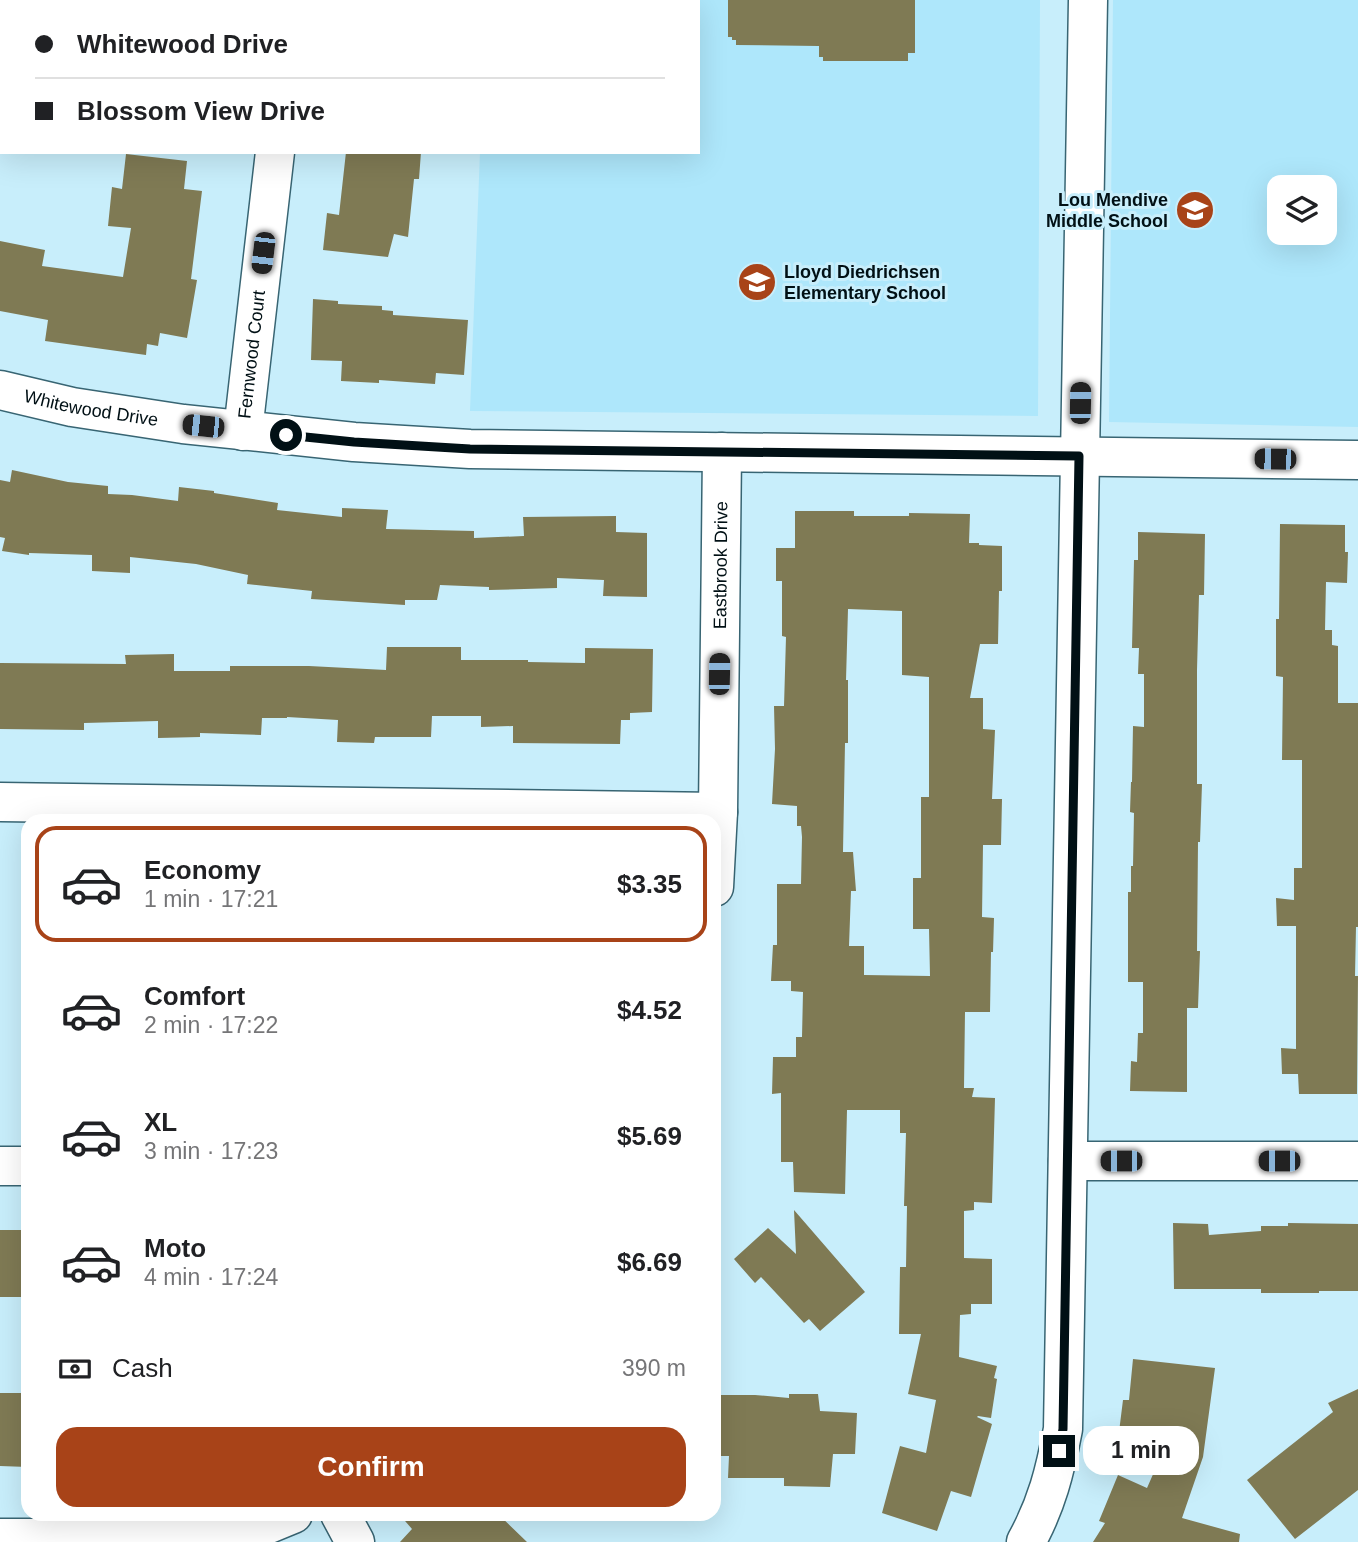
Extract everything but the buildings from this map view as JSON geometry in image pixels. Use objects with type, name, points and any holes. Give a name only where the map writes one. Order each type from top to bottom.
[{"type":"street","points":[[1026,1542],[1039,1519],[1055,1473],[1063,1429],[1088,0]]},
{"type":"street","name":"Fernwood Court","points":[[243,430],[275,154]]},
{"type":"street","name":"Whitewood Drive","points":[[0,390],[128,417],[354,442],[470,449],[1358,460]]},
{"type":"street","name":"Eastbrook Drive","points":[[718,812],[722,452]]},
{"type":"street","points":[[0,802],[718,812]]},
{"type":"street","points":[[1068,1161],[1358,1161]]},
{"type":"street","points":[[0,1166],[21,1166]]},
{"type":"street","points":[[0,1538],[219,1538],[254,1530],[275,1521]]},
{"type":"street","points":[[344,1521],[355,1542]]},
{"type":"shaded area","name":"Lloyd Diedrichsen Elementary School","points":[[700,0],[1040,0],[1038,416],[470,411],[480,154],[700,154]]},
{"type":"shaded area","name":"Lou Mendive Middle School","points":[[1113,0],[1358,0],[1358,427],[1109,422]]},
{"type":"place","name":"Lou Mendive Middle School","points":[[1195,210]]},
{"type":"place","name":"Lloyd Diedrichsen Elementary School","points":[[757,282]]},
{"type":"route","points":[[286,435],[470,449],[1079,456],[1063,1429],[1059,1451]]}]
